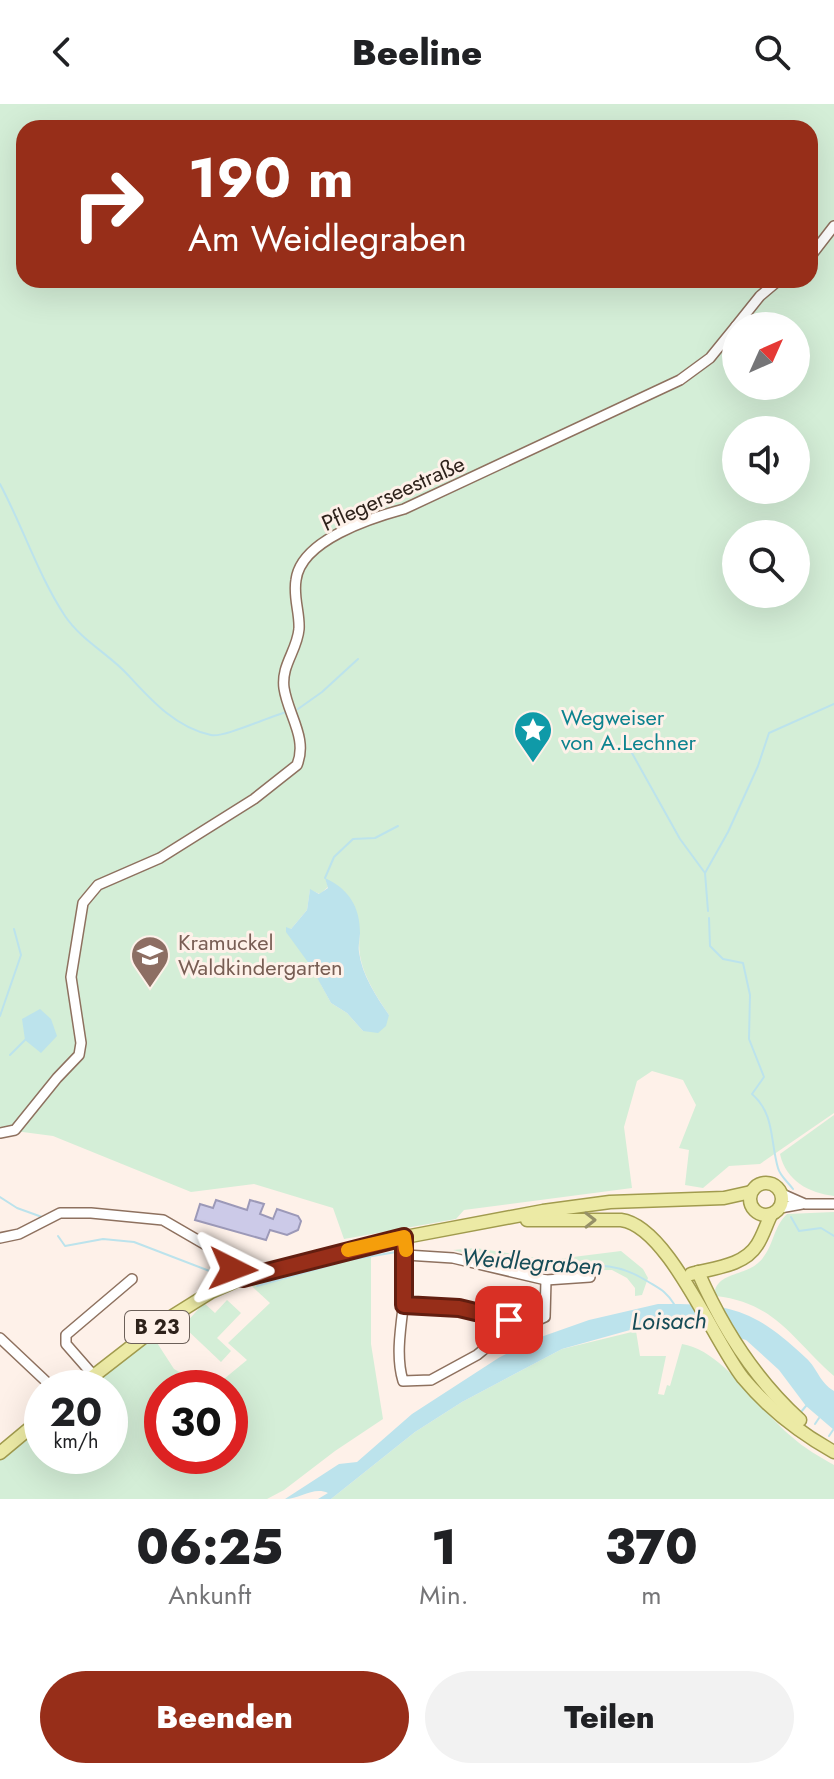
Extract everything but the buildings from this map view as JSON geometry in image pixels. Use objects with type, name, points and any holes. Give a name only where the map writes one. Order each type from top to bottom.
[{"type":"main road","points":[[692,1274],[743,1259],[760,1239],[775,1211],[780,1193],[766,1183],[751,1192],[760,1239]]},
{"type":"main road","name":"B 23","points":[[102,1370],[163,1322],[211,1292],[243,1278],[404,1237],[503,1220],[610,1202],[724,1198],[751,1192]]},
{"type":"main road","name":"B 23","points":[[724,1198],[754,1210]]},
{"type":"main road","points":[[754,1210],[775,1211]]},
{"type":"main road","name":"B 23","points":[[503,1220],[630,1221],[644,1229],[664,1250],[744,1379],[807,1436],[834,1451]]},
{"type":"main road","points":[[710,1298],[709,1280],[721,1266]]},
{"type":"main road","name":"B 23","points":[[692,1274],[695,1300]]},
{"type":"main road","name":"B 23","points":[[692,1274],[710,1298],[736,1344],[785,1407],[834,1451]]},
{"type":"main road","points":[[0,1453],[24,1433]]},
{"type":"street","points":[[818,247],[834,226]]},
{"type":"street","name":"Pflegerseestraße","points":[[747,312],[770,288]]},
{"type":"street","name":"Pflegerseestraße","points":[[0,1133],[15,1130],[79,1055],[79,1028],[71,977],[83,903],[98,885],[173,850],[269,789],[297,765],[301,743],[287,699],[284,676],[286,662],[299,630],[296,578],[314,551],[371,518],[404,509],[686,377],[722,344]]},
{"type":"street","points":[[780,1193],[805,1204]]},
{"type":"street","points":[[775,1211],[805,1204],[834,1204]]},
{"type":"street","points":[[0,1238],[19,1234],[60,1213],[163,1220],[199,1240],[243,1278]]},
{"type":"street","points":[[404,1237],[403,1381],[431,1380],[477,1355],[516,1323]]},
{"type":"street","points":[[406,1255],[453,1258],[546,1280],[590,1277]]},
{"type":"street","points":[[211,1292],[227,1263]]},
{"type":"street","points":[[89,1370],[66,1344],[66,1335],[132,1279]]},
{"type":"street","points":[[404,1305],[459,1308],[516,1323],[536,1321],[545,1317],[546,1280]]},
{"type":"street","points":[[0,1338],[34,1370]]},
{"type":"green space","points":[[0,104],[834,104],[834,1113],[760,1164],[729,1166],[703,1188],[685,1185],[689,1150],[679,1148],[696,1105],[683,1080],[652,1071],[637,1081],[624,1127],[632,1188],[464,1210],[456,1219],[344,1239],[333,1208],[254,1184],[191,1192],[53,1136],[0,1129]],"holes":[[[326,879],[360,935],[363,967],[371,987],[389,1015],[363,1031],[347,1013],[331,1003],[291,929],[307,910],[310,890],[320,894],[328,887]]]},
{"type":"green space","points":[[834,1115],[834,1196],[800,1184],[787,1172],[780,1154]]},
{"type":"green space","points":[[834,1212],[834,1376],[770,1315],[737,1300],[716,1296],[715,1290],[722,1280],[758,1263],[787,1214]]},
{"type":"green space","points":[[476,1248],[549,1260],[621,1251],[643,1269],[648,1278],[642,1295],[635,1296],[635,1288],[627,1278],[612,1270],[537,1271],[453,1250]]},
{"type":"green space","points":[[371,1250],[371,1344],[383,1419],[267,1499],[0,1499],[0,1453],[24,1433],[24,1474],[128,1474],[128,1370],[101,1370],[150,1332],[176,1370],[144,1370],[144,1474],[248,1474],[248,1370],[235,1370],[247,1360],[228,1343],[270,1303],[243,1278]]},
{"type":"green space","points":[[227,1300],[241,1313],[217,1338],[231,1351],[221,1362],[183,1326],[204,1303],[215,1313]]},
{"type":"green space","points":[[636,1331],[640,1356],[666,1356],[658,1394],[664,1395],[667,1385],[670,1386],[682,1344],[712,1357],[792,1437],[834,1465],[834,1499],[331,1499],[415,1432],[462,1402],[562,1349]]},
{"type":"water","points":[[325,878],[347,893],[358,915],[363,969],[389,1015],[386,1026],[378,1033],[363,1031],[347,1013],[331,1003],[310,965],[286,932],[286,927],[291,929],[307,910],[310,889],[319,894],[328,888]]},
{"type":"water","points":[[40,1009],[51,1019],[57,1036],[41,1053],[25,1040],[22,1019]]},
{"type":"water","name":"Loisach","points":[[658,1304],[722,1307],[771,1328],[806,1358],[834,1391],[834,1430],[806,1406],[779,1370],[746,1340],[699,1327],[630,1330],[562,1349],[462,1402],[415,1432],[331,1499],[318,1499],[328,1493],[317,1491],[285,1499],[339,1464],[357,1462],[412,1414],[500,1357],[538,1338],[589,1320]]},
{"type":"waterway","points":[[0,484],[65,616],[79,633],[121,667],[175,720],[198,731],[217,735],[287,712]]},
{"type":"waterway","points":[[298,709],[358,659]]},
{"type":"waterway","points":[[708,911],[705,873],[728,832],[758,766],[769,733],[834,704]]},
{"type":"waterway","points":[[623,737],[680,839],[705,873]]},
{"type":"waterway","points":[[325,878],[334,857],[353,839],[375,838],[398,826]]},
{"type":"waterway","points":[[709,918],[710,946],[723,959],[743,963],[750,995],[749,1039],[764,1077],[752,1094],[765,1110],[779,1171],[793,1189]]},
{"type":"waterway","points":[[0,1016],[21,955],[14,929]]},
{"type":"waterway","points":[[10,1055],[25,1040]]},
{"type":"waterway","name":"Weidlegraben","points":[[0,1197],[17,1208],[42,1217]]},
{"type":"waterway","points":[[791,1217],[799,1231],[821,1228],[834,1236]]},
{"type":"waterway","name":"Weidlegraben","points":[[58,1236],[65,1246],[103,1239],[134,1242],[212,1272]]},
{"type":"waterway","name":"Weidlegraben","points":[[257,1286],[349,1260],[402,1251]]},
{"type":"waterway","name":"Weidlegraben","points":[[429,1252],[533,1267],[618,1268],[659,1288],[674,1304]]},
{"type":"waterway","points":[[801,1412],[806,1406]]},
{"type":"waterway","points":[[815,1424],[819,1418]]},
{"type":"waterway","points":[[829,1436],[833,1430]]},
{"type":"slow traffic","points":[[348,1250],[404,1237],[406,1250]]},
{"type":"place","name":"Wegweiser von A.Lechner","points":[[533,764]]},
{"type":"place","name":"Kramuckel Waldkindergarten","points":[[150,989]]},
{"type":"route","points":[[233,1269],[243,1278],[404,1237],[404,1305],[459,1308],[509,1320]]}]
